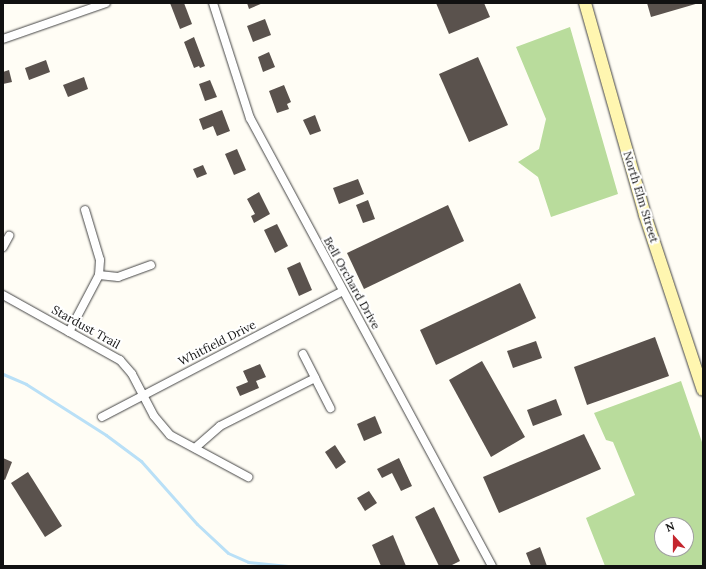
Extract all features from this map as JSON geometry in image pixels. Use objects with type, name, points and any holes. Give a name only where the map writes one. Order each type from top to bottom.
[{"type":"main road","name":"North Elm Street","points":[[585,3],[643,208],[703,390]]},
{"type":"street","points":[[3,39],[106,3]]},
{"type":"street","name":"Bell Orchard Drive","points":[[213,3],[250,118],[492,566]]},
{"type":"street","points":[[69,332],[99,275],[100,260],[85,210]]},
{"type":"street","points":[[3,247],[9,236]]},
{"type":"street","points":[[99,275],[118,277],[151,265]]},
{"type":"street","name":"Whitfield Drive","points":[[102,416],[343,291]]},
{"type":"street","name":"Stardust Trail","points":[[3,295],[120,360],[132,374],[142,396],[170,435],[248,477]]},
{"type":"street","points":[[303,354],[330,408]]},
{"type":"street","points":[[195,448],[220,426],[315,378]]},
{"type":"green space","points":[[570,27],[618,194],[551,217],[538,177],[518,162],[539,149],[546,119],[516,47]]},
{"type":"green space","points":[[681,381],[703,445],[703,566],[605,566],[586,518],[635,495],[613,442],[606,440],[594,413]]},
{"type":"building","points":[[170,3],[184,3],[192,24],[180,29]]},
{"type":"building","points":[[247,3],[263,3],[249,9]]},
{"type":"building","points":[[436,3],[484,3],[490,17],[449,34]]},
{"type":"building","points":[[647,3],[699,3],[651,17]]},
{"type":"building","points":[[265,19],[271,35],[253,42],[247,26]]},
{"type":"building","points":[[194,37],[205,66],[200,68],[199,66],[194,68],[184,42]]},
{"type":"building","points":[[269,52],[275,67],[263,72],[258,57]]},
{"type":"building","points":[[478,57],[508,125],[469,142],[439,74]]},
{"type":"building","points":[[46,60],[50,72],[29,80],[25,68]]},
{"type":"building","points":[[9,70],[12,82],[3,84],[3,72]]},
{"type":"building","points":[[84,77],[88,89],[68,97],[63,85]]},
{"type":"building","points":[[210,80],[217,97],[205,101],[199,84]]},
{"type":"building","points":[[284,85],[291,102],[287,104],[289,109],[277,113],[269,91]]},
{"type":"building","points":[[222,110],[230,131],[217,136],[213,126],[203,130],[199,119]]},
{"type":"building","points":[[315,115],[321,131],[310,135],[303,120]]},
{"type":"building","points":[[237,149],[246,170],[234,175],[225,154]]},
{"type":"building","points":[[203,165],[207,174],[197,178],[193,169]]},
{"type":"building","points":[[358,179],[364,194],[339,204],[333,188]]},
{"type":"building","points":[[259,192],[270,214],[254,223],[251,216],[255,214],[247,199]]},
{"type":"building","points":[[368,200],[375,219],[363,223],[356,205]]},
{"type":"building","points":[[448,205],[464,241],[364,289],[347,253]]},
{"type":"building","points":[[277,224],[288,246],[275,253],[264,230]]},
{"type":"building","points":[[300,262],[312,290],[299,296],[287,268]]},
{"type":"building","points":[[520,283],[536,318],[436,365],[420,330]]},
{"type":"building","points":[[655,337],[669,376],[587,405],[574,367]]},
{"type":"building","points":[[536,341],[542,358],[513,368],[507,351]]},
{"type":"building","points":[[482,361],[525,437],[491,457],[449,380]]},
{"type":"building","points":[[260,364],[266,377],[256,381],[259,388],[240,396],[236,387],[248,382],[243,371]]},
{"type":"building","points":[[556,399],[562,415],[533,426],[527,410]]},
{"type":"building","points":[[375,416],[382,433],[364,441],[357,424]]},
{"type":"building","points":[[584,434],[601,469],[499,513],[483,477]]},
{"type":"building","points":[[335,445],[346,462],[336,469],[325,452]]},
{"type":"building","points":[[3,458],[12,462],[5,480],[3,479]]},
{"type":"building","points":[[399,458],[412,486],[401,491],[392,473],[382,478],[377,469]]},
{"type":"building","points":[[28,472],[62,526],[45,537],[11,483]]},
{"type":"building","points":[[369,491],[377,503],[365,511],[357,498]]},
{"type":"building","points":[[434,507],[460,561],[450,566],[439,566],[415,517]]},
{"type":"building","points":[[393,535],[406,566],[381,566],[372,545]]},
{"type":"building","points":[[540,547],[547,566],[531,566],[526,553]]},
{"type":"waterway","points":[[3,374],[26,384],[106,435],[141,461],[197,524],[228,553],[248,562],[288,566]]}]
